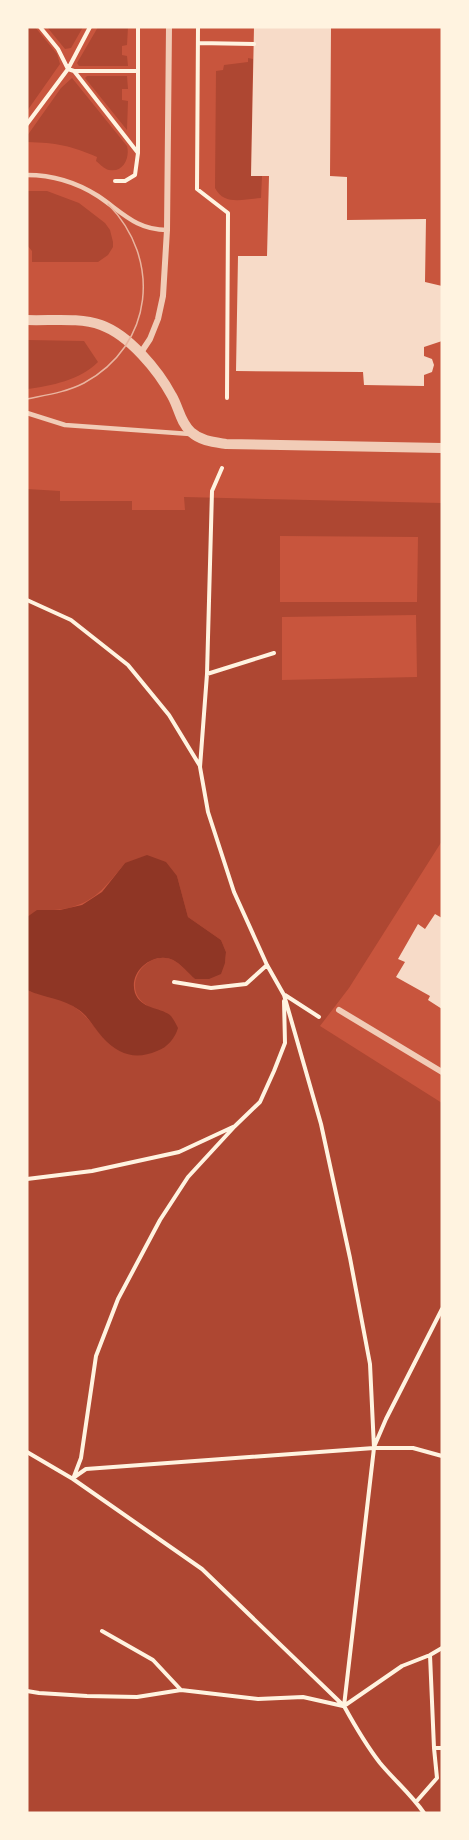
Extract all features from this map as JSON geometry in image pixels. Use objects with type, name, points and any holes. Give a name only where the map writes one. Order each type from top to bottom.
[{"type":"street","points":[[140,354],[150,339],[158,319],[163,296],[167,230],[169,27]]},
{"type":"street","points":[[27,320],[99,324],[119,335],[140,354],[166,385],[174,398],[182,421],[193,434],[201,439],[226,444],[442,448]]},
{"type":"street","points":[[339,1010],[442,1072]]},
{"type":"lane","points":[[27,175],[50,176],[74,183],[98,196],[131,220],[155,230],[167,230]]},
{"type":"lane","points":[[27,413],[65,425],[193,434]]},
{"type":"path","points":[[40,27],[58,49],[68,69],[74,71],[137,71]]},
{"type":"path","points":[[27,124],[68,69],[90,27]]},
{"type":"path","points":[[135,175],[138,153],[138,27]]},
{"type":"path","points":[[198,27],[197,189],[228,213],[227,398]]},
{"type":"path","points":[[198,43],[254,44]]},
{"type":"path","points":[[74,71],[138,153]]},
{"type":"path","points":[[113,181],[125,181],[135,175],[142,175]]},
{"type":"path","points":[[224,465],[212,491],[207,674],[200,767],[208,812],[234,892],[267,965],[284,995],[321,1124],[370,1364],[374,1448],[344,1706]]},
{"type":"path","points":[[27,600],[71,620],[128,665],[169,715],[200,767]]},
{"type":"path","points":[[207,674],[274,653]]},
{"type":"path","points":[[174,982],[211,988],[246,984],[267,965]]},
{"type":"path","points":[[73,1479],[81,1458],[96,1356],[118,1299],[160,1220],[188,1177],[260,1102],[285,1043],[284,995]]},
{"type":"path","points":[[27,1179],[92,1172],[169,1155],[235,1126]]},
{"type":"path","points":[[374,1448],[386,1419],[442,1309]]},
{"type":"path","points":[[73,1479],[86,1469],[374,1448],[413,1448],[442,1456]]},
{"type":"path","points":[[27,1452],[73,1479],[202,1569],[344,1706],[359,1734],[424,1813]]},
{"type":"path","points":[[102,1631],[153,1660],[181,1690]]},
{"type":"path","points":[[27,1691],[39,1694],[137,1696],[181,1690],[258,1699],[303,1697],[344,1706],[402,1666],[442,1648]]},
{"type":"path","points":[[416,1802],[437,1778],[430,1655]]},
{"type":"path","points":[[434,1748],[442,1748]]},
{"type":"shaded area","points":[[27,27],[35,27],[57,54],[60,64],[27,111]]},
{"type":"shaded area","points":[[47,27],[83,27],[71,48],[65,49]]},
{"type":"shaded area","points":[[98,27],[128,27],[127,45],[122,46],[122,55],[127,56],[128,66],[79,66],[77,63]]},
{"type":"shaded area","points":[[248,58],[253,59],[251,176],[262,176],[261,198],[235,200],[219,194],[215,188],[216,71],[223,70],[224,65],[248,62]]},
{"type":"shaded area","points":[[87,76],[127,76],[128,89],[122,89],[122,100],[128,101],[127,130],[85,78]]},
{"type":"shaded area","points":[[72,78],[127,146],[127,159],[119,169],[104,168],[96,161],[97,157],[70,147],[27,142],[27,136],[61,88]]},
{"type":"shaded area","points":[[27,191],[47,191],[79,203],[105,223],[110,230],[113,242],[108,255],[98,262],[32,262],[32,251],[27,245]]},
{"type":"shaded area","points":[[27,340],[84,341],[98,362],[74,378],[27,389]]},
{"type":"shaded area","points":[[27,489],[60,491],[60,501],[132,501],[132,510],[185,510],[184,497],[442,503],[442,841],[349,988],[320,1026],[442,1103],[442,1813],[27,1813],[27,990],[60,999],[73,1006],[90,1021],[104,1039],[171,1016],[148,1006],[138,996],[135,988],[136,979],[146,964],[154,959],[173,960],[195,979],[225,963],[226,952],[221,940],[188,917],[177,876],[125,863],[98,893],[83,903],[63,909],[41,910],[27,917]],"holes":[[[280,536],[418,537],[417,602],[280,602]],[[416,615],[417,677],[282,680],[282,617]]]},
{"type":"shaded area","points":[[147,855],[166,862],[177,876],[188,917],[221,940],[226,952],[221,974],[209,979],[195,979],[182,966],[166,958],[158,958],[144,965],[135,977],[135,993],[141,1002],[170,1015],[178,1028],[168,1045],[149,1054],[135,1055],[122,1052],[109,1044],[86,1016],[73,1006],[27,990],[27,917],[37,910],[60,910],[82,905],[102,892],[125,863]]},
{"type":"building","points":[[254,27],[331,27],[330,176],[347,177],[347,220],[426,219],[425,282],[442,286],[442,341],[424,347],[424,356],[432,359],[434,365],[432,372],[424,375],[424,386],[364,385],[363,372],[236,371],[238,256],[267,256],[269,176],[251,176]]},
{"type":"building","points":[[435,914],[442,918],[442,1009],[428,1000],[430,996],[396,977],[405,962],[398,959],[418,924],[425,929]]},
{"type":"tram line","points":[[27,399],[64,391],[84,383],[107,367],[125,347],[137,324],[142,300],[143,275],[137,250],[125,226],[108,204]]}]
